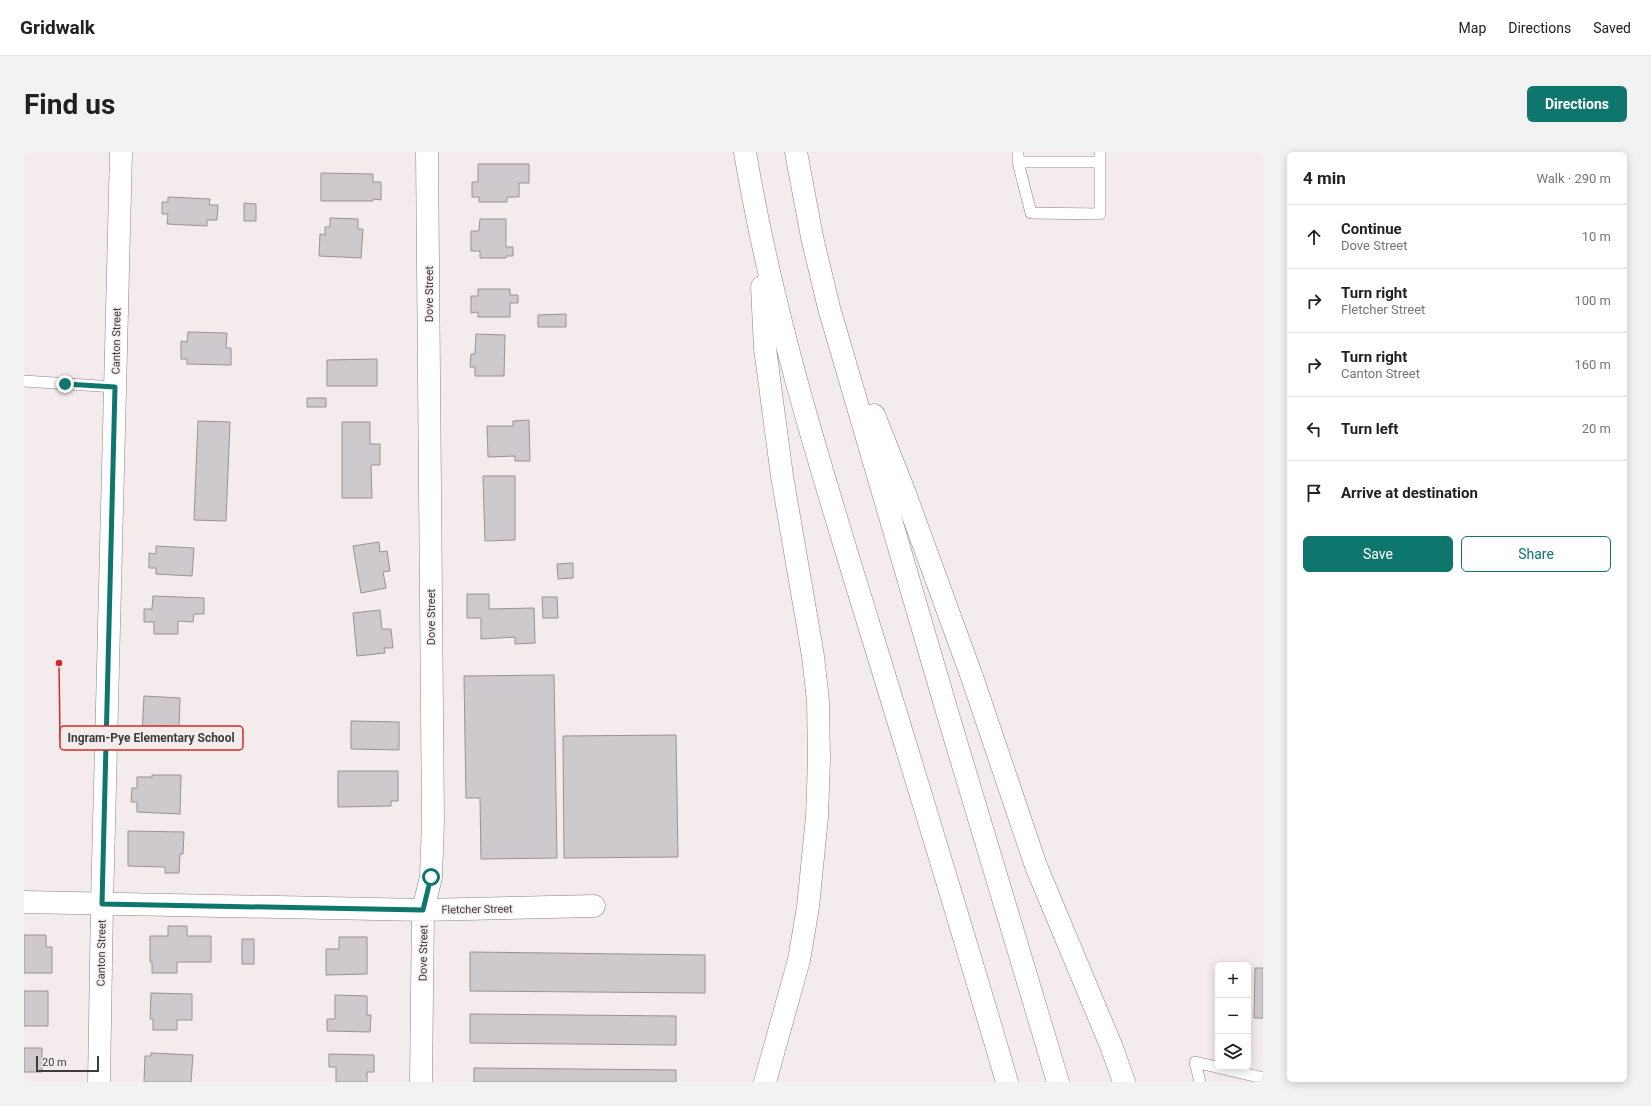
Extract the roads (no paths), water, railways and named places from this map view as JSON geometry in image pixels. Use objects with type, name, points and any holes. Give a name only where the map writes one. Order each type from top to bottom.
[{"type":"main road","name":"Canton Street","points":[[99,1082],[102,904],[121,152]]},
{"type":"main road","name":"Dove Street","points":[[421,1082],[423,910],[431,877],[433,822],[427,152]]},
{"type":"main road","points":[[745,152],[758,220],[784,337],[816,454],[962,929],[1007,1082]]},
{"type":"main road","points":[[796,152],[812,237],[829,308],[951,725],[1058,1082]]},
{"type":"main road","points":[[758,220],[765,348],[782,476],[813,656],[818,701],[819,759],[817,817],[805,922],[799,960],[765,1082]]},
{"type":"main road","points":[[829,308],[904,491],[972,678],[1036,866],[1112,1048],[1124,1082]]},
{"type":"main road","name":"Fletcher Street","points":[[24,902],[423,910],[594,906]]},
{"type":"lane","points":[[1018,157],[1100,157],[1100,214],[1031,212],[1018,157]]},
{"type":"lane","points":[[24,381],[115,387]]},
{"type":"lane","points":[[1200,1082],[1195,1062],[1263,1078]]},
{"type":"place","name":"Ingram-Pye Elementary School","points":[[59,663]]}]
